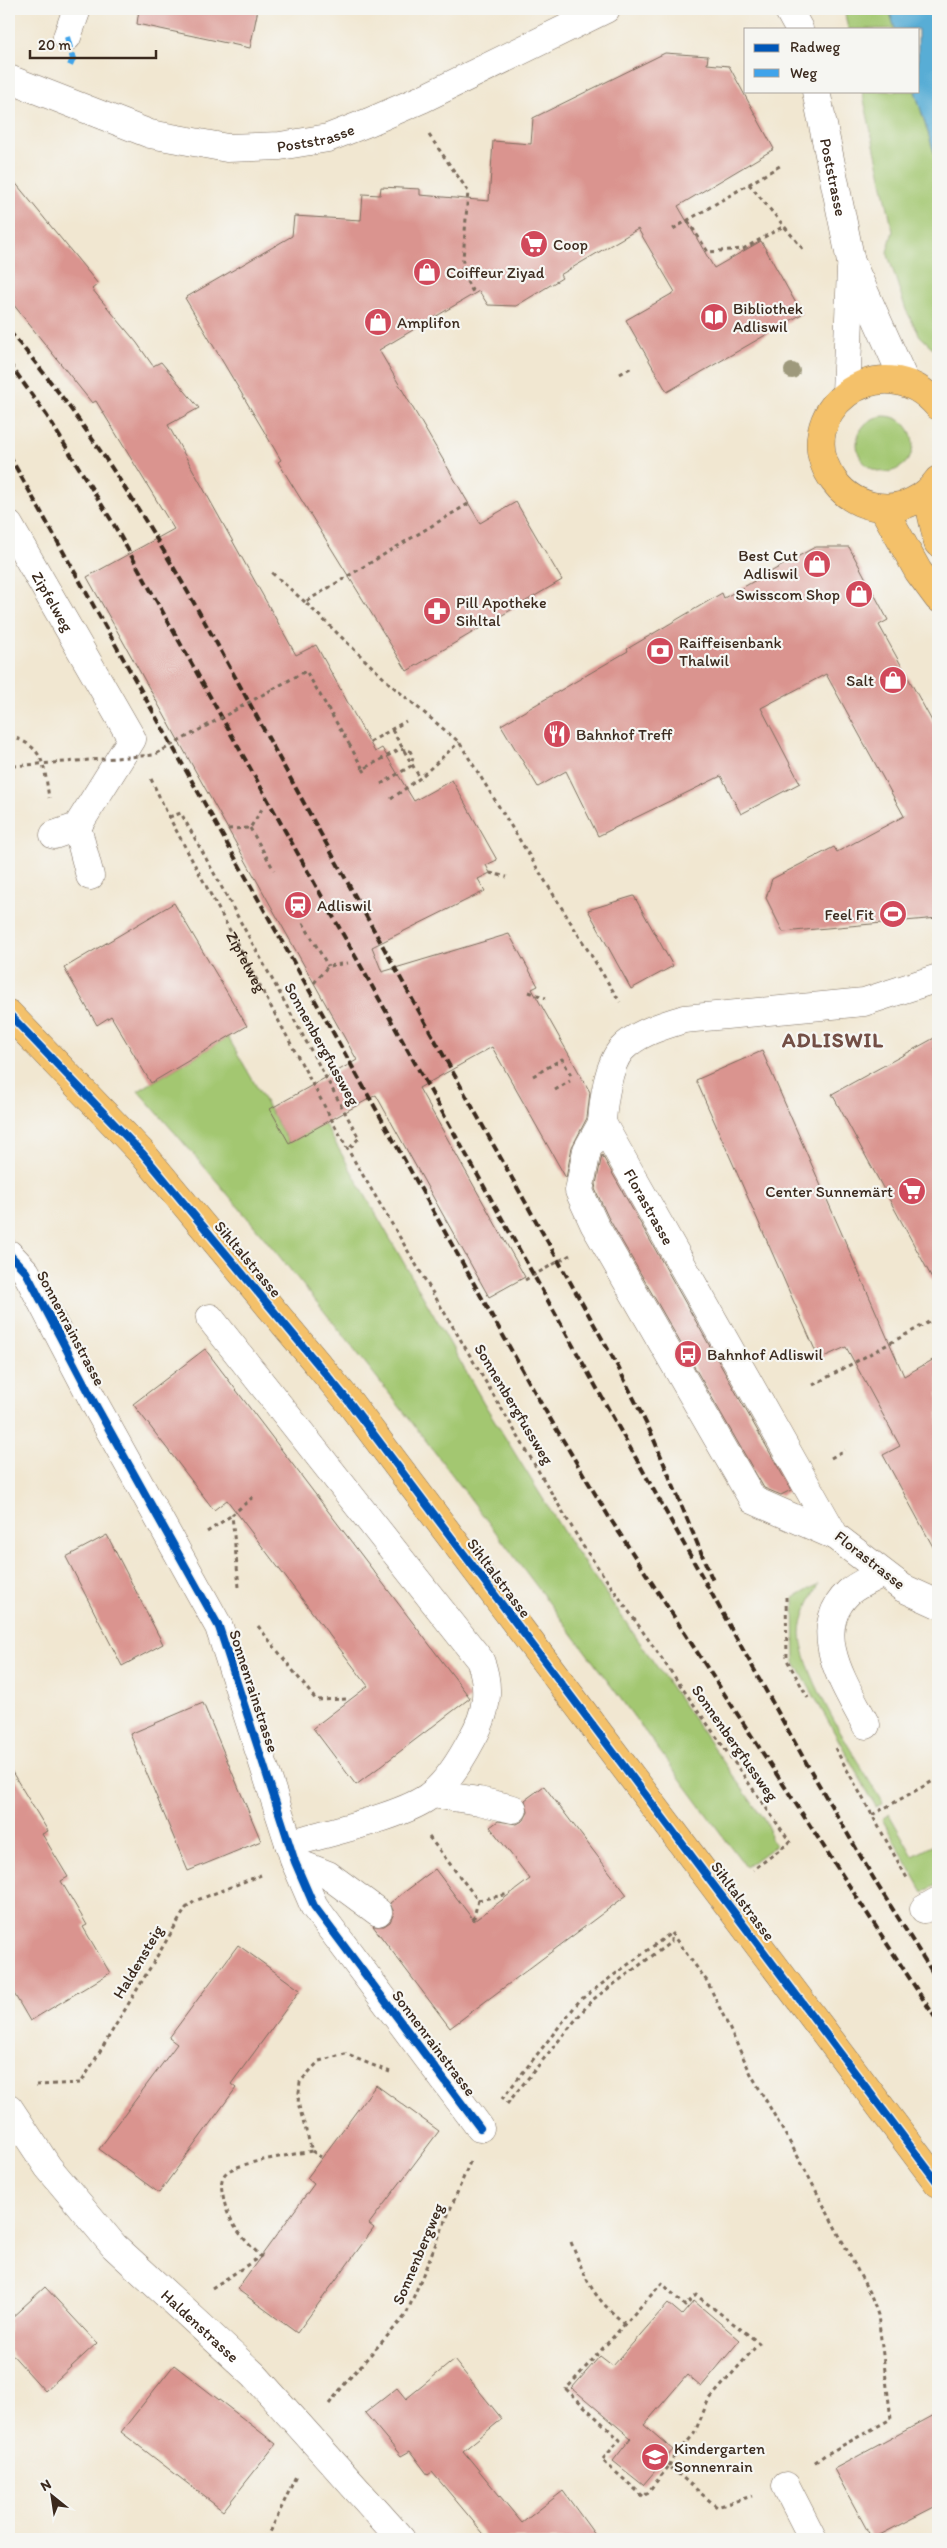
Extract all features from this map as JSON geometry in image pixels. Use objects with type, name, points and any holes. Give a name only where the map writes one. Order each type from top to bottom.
[{"type":"main road","points":[[938,406],[930,396],[906,382],[891,379],[875,380],[846,393],[827,417],[821,448],[824,463],[831,478],[848,496],[859,502],[884,508],[906,504],[932,487],[938,543]]},
{"type":"main road","points":[[884,508],[918,571],[938,598]]},
{"type":"main road","name":"Sihltalstrasse","points":[[9,1014],[143,1154],[350,1403],[938,2182]]},
{"type":"street","points":[[67,37],[77,9]]},
{"type":"street","name":"Poststrasse","points":[[9,79],[150,134],[228,148],[280,146],[328,138],[369,122],[430,95],[606,9]]},
{"type":"street","points":[[788,9],[798,28]]},
{"type":"street","name":"Poststrasse","points":[[816,92],[851,262],[906,382]]},
{"type":"street","name":"Poststrasse","points":[[846,393],[851,262]]},
{"type":"street","name":"Zipfelweg","points":[[9,525],[132,739],[65,831]]},
{"type":"street","points":[[65,831],[90,876]]},
{"type":"street","points":[[835,1536],[754,1500],[602,1237],[579,1191],[587,1150],[602,1122],[605,1095],[612,1070],[621,1050],[646,1033],[684,1019],[864,1002],[938,978]]},
{"type":"street","name":"Florastrasse","points":[[602,1122],[835,1536],[903,1588],[938,1604]]},
{"type":"street","name":"Sonnenrainstrasse","points":[[9,1254],[26,1272],[95,1404],[219,1627],[292,1853],[314,1906],[487,2119]]},
{"type":"street","points":[[210,1318],[480,1660],[485,1674],[488,1695],[481,1724],[458,1764],[432,1794],[408,1809],[292,1853]]},
{"type":"street","points":[[866,1725],[835,1667],[830,1641],[834,1614],[849,1592],[882,1573]]},
{"type":"street","points":[[432,1794],[479,1801],[514,1809]]},
{"type":"street","points":[[292,1853],[328,1875],[378,1912]]},
{"type":"street","name":"Haldenstrasse","points":[[9,2108],[48,2167],[114,2246],[254,2376],[401,2539]]},
{"type":"street","points":[[786,2486],[813,2539]]},
{"type":"path","points":[[425,130],[468,191],[462,273],[472,292]]},
{"type":"path","points":[[673,229],[783,164]]},
{"type":"path","points":[[749,184],[802,249]]},
{"type":"path","points":[[688,220],[708,252],[743,248],[784,226]]},
{"type":"path","points":[[620,374],[632,367]]},
{"type":"path","points":[[305,602],[468,504]]},
{"type":"path","points":[[272,573],[391,685],[459,742],[620,1002]]},
{"type":"path","points":[[11,767],[154,755],[306,671],[364,771],[400,749],[410,751],[413,757],[411,766],[381,784]]},
{"type":"path","points":[[370,742],[406,721]]},
{"type":"path","points":[[392,730],[420,778]]},
{"type":"path","points":[[9,736],[24,740],[44,762],[65,831]]},
{"type":"path","points":[[391,799],[420,778],[459,742]]},
{"type":"path","points":[[250,828],[262,809]]},
{"type":"path","points":[[228,829],[250,828]]},
{"type":"path","points":[[250,828],[274,870]]},
{"type":"path","points":[[490,873],[507,877]]},
{"type":"path","points":[[302,923],[328,966]]},
{"type":"path","points":[[314,983],[328,966],[348,963]]},
{"type":"path","points":[[528,992],[546,998]]},
{"type":"path","points":[[938,1042],[934,1045],[938,1052]]},
{"type":"path","points":[[533,1076],[562,1059],[574,1079],[555,1090]]},
{"type":"path","points":[[525,1280],[602,1237]]},
{"type":"path","points":[[813,1384],[938,1317]]},
{"type":"path","points":[[212,1528],[232,1515],[254,1496]]},
{"type":"path","points":[[232,1515],[240,1589]]},
{"type":"path","points":[[786,1597],[787,1660],[811,1703]]},
{"type":"path","points":[[256,1622],[316,1700],[350,1700]]},
{"type":"path","points":[[835,1746],[872,1815],[931,1905]]},
{"type":"path","points":[[872,1815],[933,1781]]},
{"type":"path","points":[[408,1809],[478,1900]]},
{"type":"path","points":[[478,1900],[510,1894]]},
{"type":"path","points":[[473,1922],[478,1900]]},
{"type":"path","points":[[487,2119],[580,2000],[671,1933]]},
{"type":"path","points":[[487,2119],[499,2114],[591,2001],[671,1942],[671,1933]]},
{"type":"path","points":[[671,1933],[707,1981],[751,2074],[802,2164],[872,2298],[878,2315],[891,2419],[825,2455]]},
{"type":"path","points":[[321,2157],[312,2151],[298,2103],[300,2082],[319,2061],[345,2054],[398,2075]]},
{"type":"path","points":[[205,2293],[261,2256],[240,2236],[225,2212],[221,2185],[226,2173],[237,2166],[312,2151]]},
{"type":"path","points":[[570,2242],[589,2287],[603,2305],[624,2323]]},
{"type":"path","points":[[662,2283],[685,2306],[696,2294],[759,2343],[708,2401],[694,2434],[673,2458],[669,2466],[644,2497],[602,2460],[620,2440],[566,2389],[624,2323],[662,2283]]},
{"type":"path","points":[[267,2539],[298,2473],[305,2462],[320,2450]]},
{"type":"path","points":[[669,2466],[716,2507],[786,2486]]},
{"type":"green space","points":[[844,9],[889,9],[895,28],[848,28]]},
{"type":"green space","points":[[862,92],[915,92],[938,165],[938,353],[920,336],[906,310],[887,252],[893,231]]},
{"type":"green space","points":[[885,416],[896,418],[905,424],[911,433],[913,444],[911,455],[905,464],[896,470],[885,472],[874,470],[865,464],[859,455],[857,444],[859,433],[865,424],[874,418]]},
{"type":"green space","points":[[228,1037],[289,1143],[324,1123],[485,1405],[571,1544],[769,1827],[770,1838],[776,1845],[746,1867],[525,1570],[375,1375],[219,1184],[138,1091]]},
{"type":"green space","points":[[819,1584],[807,1608],[801,1627],[804,1652],[821,1696],[883,1804],[876,1807],[795,1662],[794,1598]]},
{"type":"green space","points":[[889,1814],[913,1856],[938,1843],[938,1884],[923,1892],[882,1819]]},
{"type":"water","points":[[889,9],[938,9],[938,165],[915,92],[920,92],[920,28],[895,28]]},
{"type":"building","points":[[139,9],[258,9],[250,48],[137,24]]},
{"type":"building","points":[[665,53],[708,56],[707,64],[729,66],[774,149],[678,206],[714,268],[761,241],[802,314],[667,392],[626,320],[675,292],[638,229],[560,275],[562,278],[516,306],[488,305],[479,291],[379,350],[480,523],[516,502],[562,580],[407,671],[278,462],[281,460],[185,298],[292,236],[294,216],[361,220],[363,194],[380,195],[381,187],[420,189],[420,195],[489,201],[493,141],[531,144],[533,118]]},
{"type":"building","points":[[9,175],[98,284],[92,289],[137,343],[153,366],[161,362],[199,408],[168,425],[296,655],[316,645],[375,752],[382,748],[414,801],[452,780],[497,860],[486,865],[490,873],[478,879],[485,891],[372,947],[382,972],[509,934],[538,986],[532,989],[590,1092],[587,1118],[572,1147],[566,1178],[492,1047],[419,1088],[525,1277],[489,1297],[376,1095],[289,1143],[270,1109],[357,1060],[87,577],[174,529],[96,401],[92,403],[9,299]]},
{"type":"building","points":[[815,547],[849,547],[888,620],[879,625],[938,732],[938,918],[783,932],[766,898],[772,879],[834,847],[837,852],[904,816],[826,674],[761,708],[800,783],[741,814],[721,776],[598,836],[566,771],[538,787],[501,725],[628,651],[627,649],[722,593],[724,598]]},
{"type":"building","points":[[634,896],[673,966],[631,989],[588,910]]},
{"type":"building","points":[[174,903],[247,1026],[151,1083],[111,1016],[97,1025],[64,968]]},
{"type":"building","name":"Center Sunnemärt","points":[[938,1036],[938,1289],[832,1094]]},
{"type":"building","points":[[762,1051],[904,1376],[938,1357],[938,1556],[883,1455],[900,1446],[846,1347],[819,1359],[696,1080]]},
{"type":"building","points":[[602,1155],[791,1490],[781,1495],[764,1488],[608,1217],[595,1189]]},
{"type":"building","points":[[205,1349],[470,1698],[356,1785],[313,1728],[368,1686],[227,1500],[214,1510],[133,1404]]},
{"type":"building","points":[[107,1535],[163,1644],[122,1666],[66,1557]]},
{"type":"building","points":[[203,1703],[261,1841],[188,1871],[130,1734]]},
{"type":"building","points":[[9,1767],[48,1831],[42,1834],[68,1877],[61,1881],[87,1925],[83,1927],[110,1973],[30,2021],[9,1985]]},
{"type":"building","points":[[544,1786],[627,1895],[450,2028],[373,1926],[384,1926],[390,1922],[394,1913],[390,1903],[435,1869],[474,1921],[530,1879],[490,1827],[498,1821],[517,1824],[524,1820],[528,1812],[525,1800]]},
{"type":"building","points":[[238,1945],[300,1990],[231,2084],[236,2088],[159,2193],[99,2149],[177,2044],[169,2038]]},
{"type":"building","points":[[376,2085],[439,2131],[369,2224],[374,2228],[297,2333],[237,2289],[314,2184],[307,2178]]},
{"type":"building","points":[[45,2287],[97,2343],[45,2391],[9,2351],[9,2320]]},
{"type":"building","points":[[694,2301],[740,2340],[701,2387],[687,2375],[644,2425],[673,2450],[643,2485],[613,2461],[631,2438],[572,2388],[600,2356],[613,2366],[668,2303],[682,2315]]},
{"type":"building","points":[[454,2360],[502,2419],[463,2451],[522,2523],[563,2491],[598,2539],[488,2539],[432,2472],[428,2475],[410,2451],[401,2456],[365,2413],[397,2388],[406,2399]]},
{"type":"building","points":[[174,2365],[276,2444],[223,2511],[121,2432]]},
{"type":"building","points":[[938,2413],[938,2505],[872,2539],[834,2469]]},
{"type":"railway","points":[[9,331],[52,384],[93,440],[131,497],[201,615],[618,1367],[652,1435],[713,1581]]},
{"type":"railway","points":[[9,363],[47,416],[113,523],[808,1766],[878,1886],[938,1981]]},
{"type":"railway","points":[[9,455],[542,1405],[609,1517],[938,2022]]},
{"type":"marked path","points":[[67,37],[73,59],[68,70]]},
{"type":"cycle path","points":[[9,1014],[143,1154],[350,1403],[938,2183]]},
{"type":"cycle path","points":[[9,1254],[26,1272],[95,1404],[219,1627],[295,1862],[314,1906],[480,2128]]},
{"type":"place","name":"Coop","points":[[534,244]]},
{"type":"place","name":"Coiffeur Ziyad","points":[[427,272]]},
{"type":"place","name":"Bibliothek Adliswil","points":[[714,317]]},
{"type":"place","name":"Amplifon","points":[[378,322]]},
{"type":"place","name":"Best Cut Adliswil","points":[[817,564]]},
{"type":"place","name":"Swisscom Shop","points":[[859,594]]},
{"type":"place","name":"Pill Apotheke Sihltal","points":[[437,611]]},
{"type":"place","name":"Raiffeisenbank Thalwil","points":[[660,651]]},
{"type":"place","name":"Salt","points":[[893,680]]},
{"type":"place","name":"Bahnhof Treff","points":[[557,734]]},
{"type":"place","name":"Adliswil","points":[[298,905]]},
{"type":"place","name":"Feel Fit","points":[[893,914]]},
{"type":"place","name":"Center Sunnemärt","points":[[912,1191]]},
{"type":"place","name":"Bahnhof Adliswil","points":[[688,1354]]},
{"type":"place","name":"Kindergarten Sonnenrain","points":[[655,2457]]},
{"type":"district","name":"ADLISWIL","points":[[833,1039]]}]
